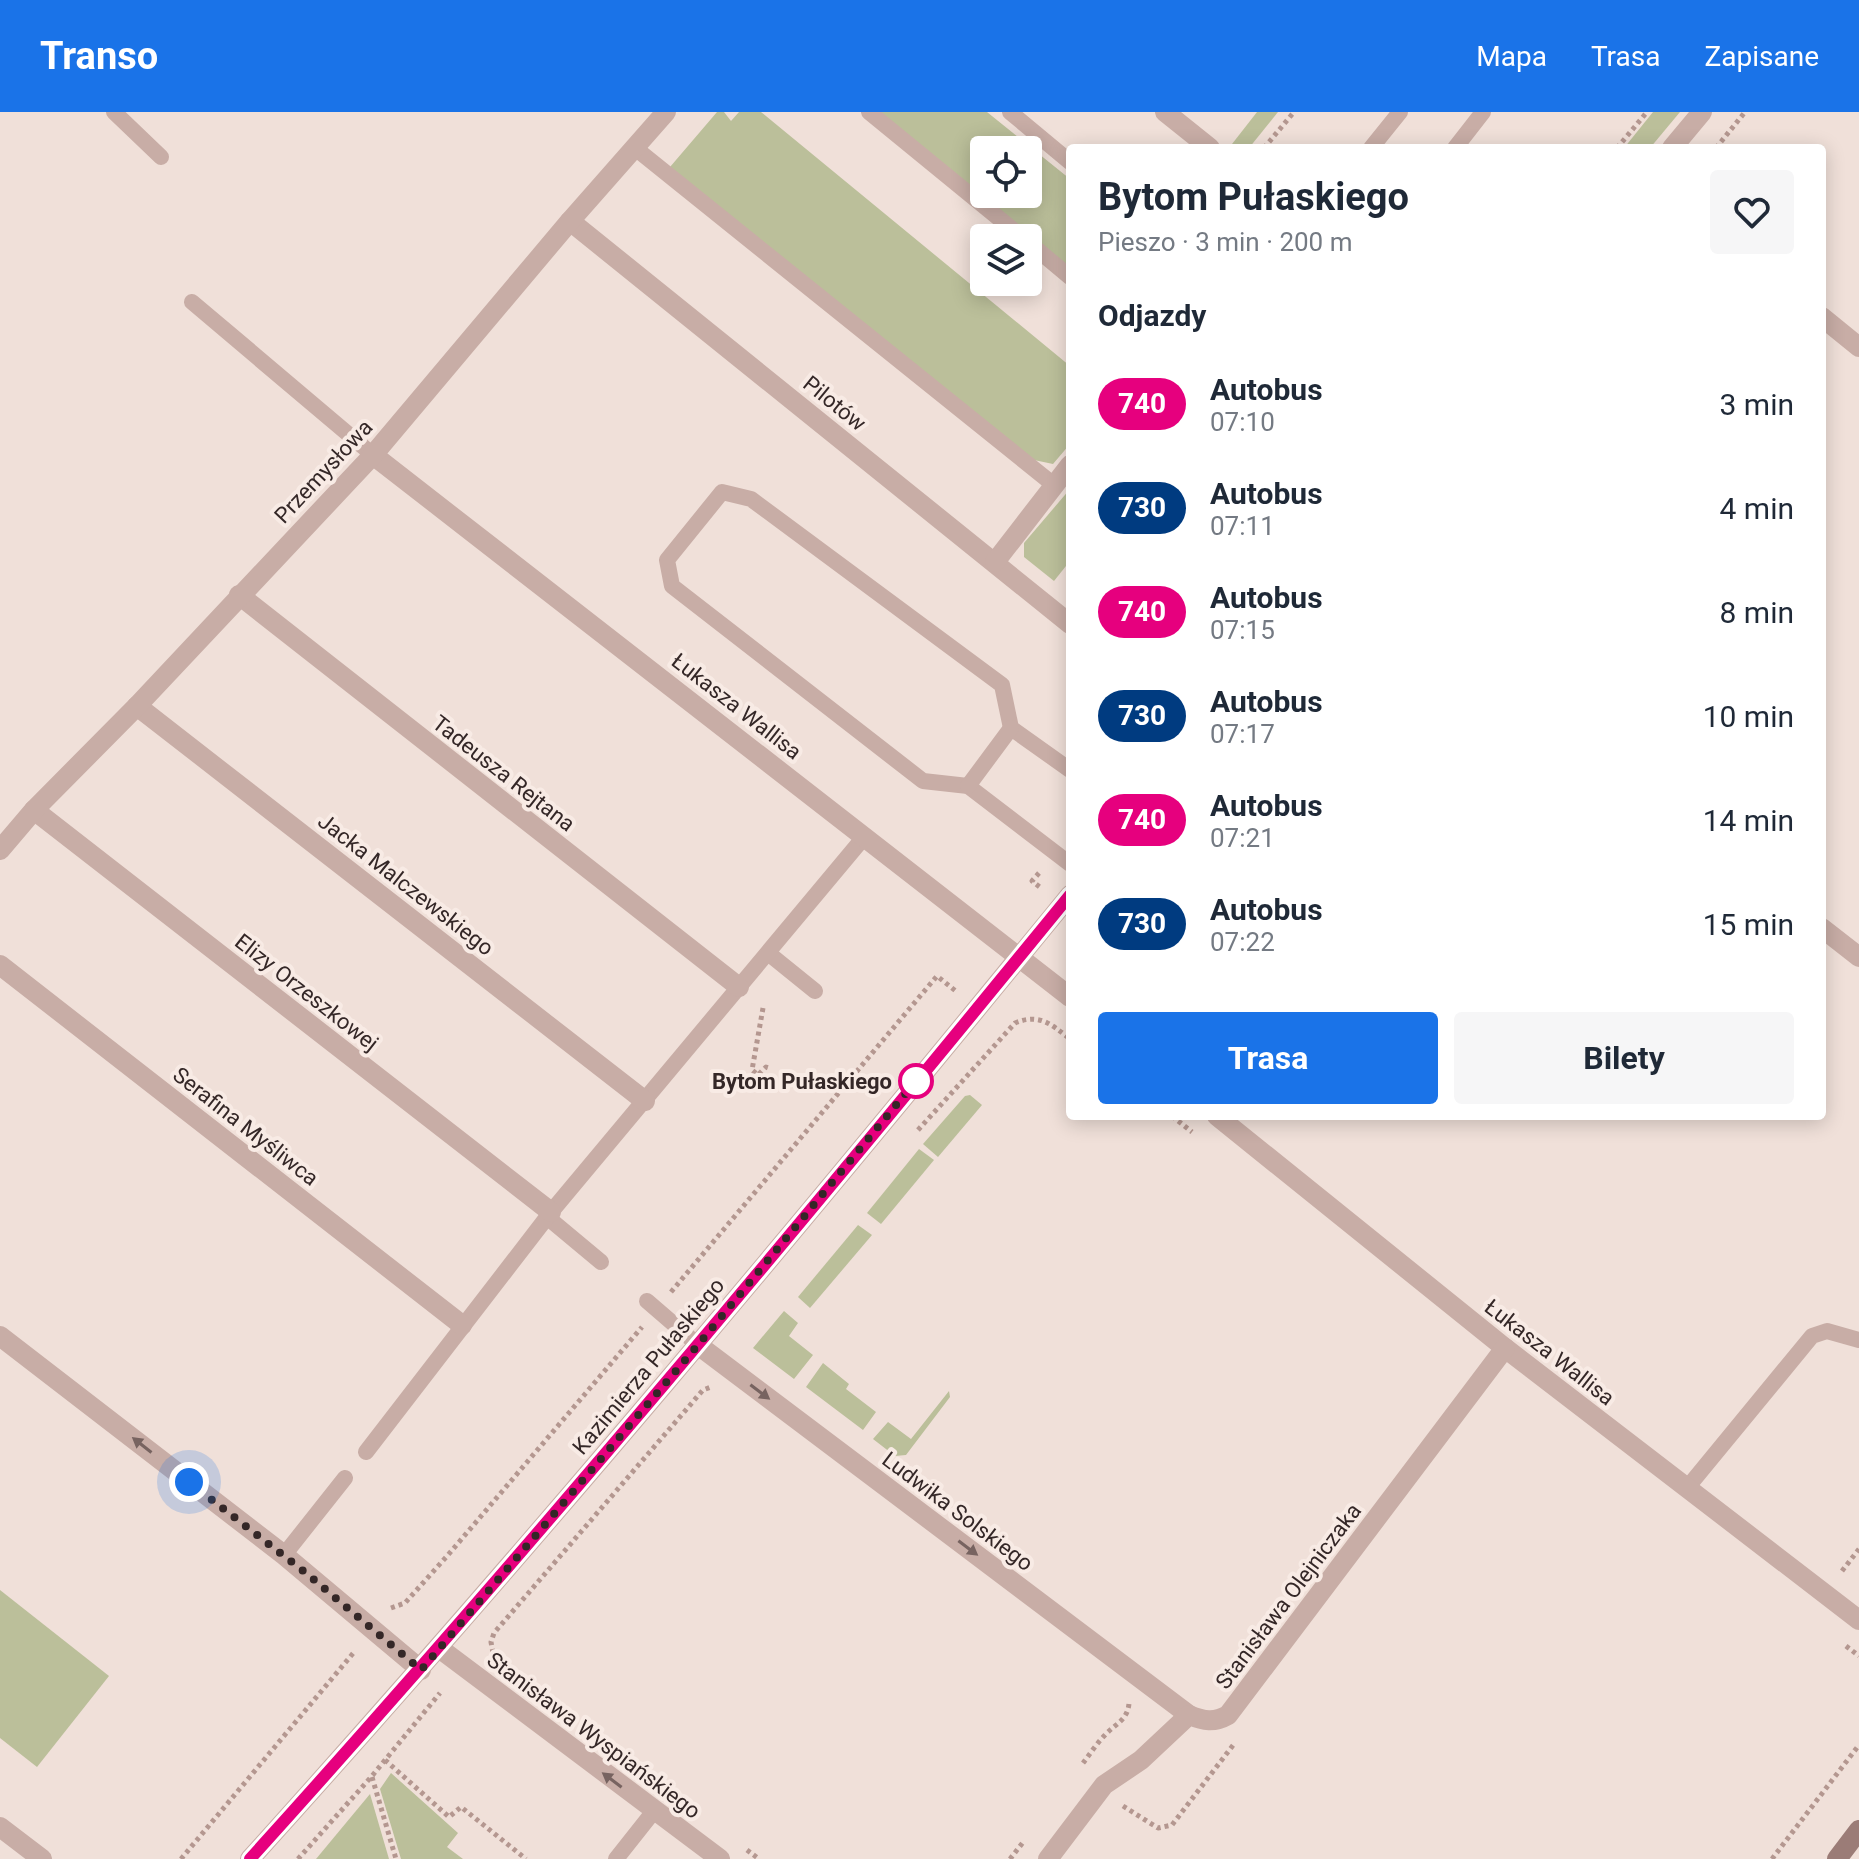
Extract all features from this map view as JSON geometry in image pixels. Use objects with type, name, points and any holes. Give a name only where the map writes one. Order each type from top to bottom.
[{"type":"main road","points":[[1837,1859],[1859,1830]]},
{"type":"street","name":"Przemysłowa","points":[[0,850],[34,810],[137,706],[373,455],[666,112]]},
{"type":"street","points":[[1165,112],[1205,144]]},
{"type":"street","points":[[1675,144],[1702,112]]},
{"type":"street","name":"Pilotów","points":[[570,221],[1066,621]]},
{"type":"street","points":[[1826,320],[1859,347]]},
{"type":"street","name":"Łukasza Wallisa","points":[[373,455],[1066,994]]},
{"type":"street","points":[[995,562],[1066,470]]},
{"type":"street","name":"Tadeusza Rejtana","points":[[239,595],[739,987]]},
{"type":"street","name":"Jacka Malczewskiego","points":[[137,706],[645,1101]]},
{"type":"street","name":"Elizy Orzeszkowej","points":[[34,810],[549,1214]]},
{"type":"street","name":"Kazimierza Pułaskiego","points":[[250,1859],[421,1670],[698,1345],[1066,900]]},
{"type":"street","points":[[1826,931],[1859,957]]},
{"type":"street","name":"Serafina Myśliwca","points":[[0,965],[462,1325]]},
{"type":"street","name":"Łukasza Wallisa","points":[[1222,1120],[1505,1348],[1859,1620]]},
{"type":"street","points":[[0,1336],[284,1555],[421,1670]]},
{"type":"street","name":"Ludwika Solskiego","points":[[698,1345],[1189,1715]]},
{"type":"street","name":"Stanisława Olejniczaka","points":[[1189,1715],[1205,1721],[1219,1720],[1228,1715],[1505,1348]]},
{"type":"street","name":"Stanisława Wyspiańskiego","points":[[439,1648],[720,1859]]},
{"type":"street","points":[[1048,1859],[1104,1785],[1141,1760],[1189,1715]]},
{"type":"street","points":[[0,1827],[42,1859]]},
{"type":"lane","points":[[115,112],[161,157]]},
{"type":"lane","points":[[869,112],[1006,224]]},
{"type":"lane","points":[[1010,112],[1066,159]]},
{"type":"lane","points":[[1374,144],[1400,112]]},
{"type":"lane","points":[[1458,144],[1483,112]]},
{"type":"lane","points":[[635,148],[1054,485]]},
{"type":"lane","points":[[1042,254],[1066,274]]},
{"type":"lane","points":[[192,302],[373,455]]},
{"type":"lane","points":[[1066,767],[1011,728],[1002,685],[751,499],[722,492],[667,560],[672,586],[923,781],[968,786],[1066,861]]},
{"type":"lane","points":[[968,786],[1011,728]]},
{"type":"lane","points":[[366,1452],[549,1214],[865,836]]},
{"type":"lane","points":[[768,953],[815,991]]},
{"type":"lane","points":[[549,1214],[601,1262]]},
{"type":"lane","points":[[652,1305],[698,1345]]},
{"type":"lane","points":[[1687,1488],[1812,1336],[1827,1331],[1859,1340]]},
{"type":"lane","points":[[284,1555],[345,1478]]},
{"type":"lane","points":[[616,1859],[654,1811]]},
{"type":"path","points":[[1267,144],[1294,112]]},
{"type":"path","points":[[1620,144],[1647,112]]},
{"type":"path","points":[[1719,144],[1745,112]]},
{"type":"path","points":[[390,1608],[405,1603],[448,1555],[652,1305],[937,976],[976,1007]]},
{"type":"path","points":[[763,1008],[752,1070],[758,1075],[766,1067],[769,1068]]},
{"type":"path","points":[[911,1138],[1015,1023],[1027,1017],[1037,1018],[1066,1036]]},
{"type":"path","points":[[493,1655],[491,1642],[494,1633],[703,1390],[708,1387],[720,1389]]},
{"type":"path","points":[[1842,1571],[1859,1549]]},
{"type":"path","points":[[1837,1639],[1859,1656]]},
{"type":"path","points":[[181,1859],[357,1648]]},
{"type":"path","points":[[298,1859],[372,1776],[445,1686]]},
{"type":"path","points":[[1077,1771],[1106,1733],[1118,1726],[1128,1712],[1127,1698]]},
{"type":"path","points":[[1115,1803],[1158,1828],[1172,1825],[1240,1736]]},
{"type":"path","points":[[1772,1859],[1859,1745]]},
{"type":"path","points":[[385,1760],[449,1817],[461,1807],[526,1859]]},
{"type":"path","points":[[372,1776],[396,1859]]},
{"type":"path","points":[[1010,1859],[1029,1834]]},
{"type":"path","points":[[747,1850],[759,1859]]},
{"type":"green space","points":[[717,112],[724,112],[731,121],[739,112],[761,112],[970,284],[970,296],[985,296],[1066,363],[1066,449],[1053,464],[1034,460],[670,167]]},
{"type":"green space","points":[[880,112],[987,112],[1017,136],[970,136],[970,186]]},
{"type":"green space","points":[[1257,112],[1278,112],[1252,144],[1232,144]]},
{"type":"green space","points":[[1653,112],[1680,112],[1653,144],[1627,144]]},
{"type":"green space","points":[[1042,156],[1066,176],[1066,266],[1042,246],[1042,224],[1016,224],[996,208],[1042,208]]},
{"type":"green space","points":[[1066,494],[1066,566],[1054,581],[1024,557],[1024,543]]},
{"type":"green space","points":[[970,1095],[982,1105],[938,1157],[923,1144],[965,1096]]},
{"type":"green space","points":[[919,1149],[934,1160],[881,1224],[867,1213]]},
{"type":"green space","points":[[858,1225],[872,1235],[810,1308],[798,1297]]},
{"type":"green space","points":[[784,1311],[798,1323],[789,1336],[813,1355],[794,1379],[753,1348]]},
{"type":"green space","points":[[823,1363],[849,1384],[846,1389],[876,1412],[863,1430],[806,1387]]},
{"type":"green space","points":[[949,1391],[950,1397],[906,1455],[895,1456],[873,1439],[888,1422],[911,1439]]},
{"type":"green space","points":[[0,1590],[109,1676],[37,1767],[0,1738]]},
{"type":"green space","points":[[391,1773],[458,1833],[447,1847],[463,1859],[401,1859],[380,1789]]},
{"type":"green space","points":[[370,1794],[389,1859],[316,1859]]},
{"type":"bus line","name":"740","points":[[250,1859],[421,1670],[698,1345],[1066,900]]},
{"type":"place","name":"Bytom Pułaskiego","points":[[916,1081]]},
{"type":"route","points":[[189,1482],[373,1627],[421,1670],[698,1345],[916,1081]]}]
